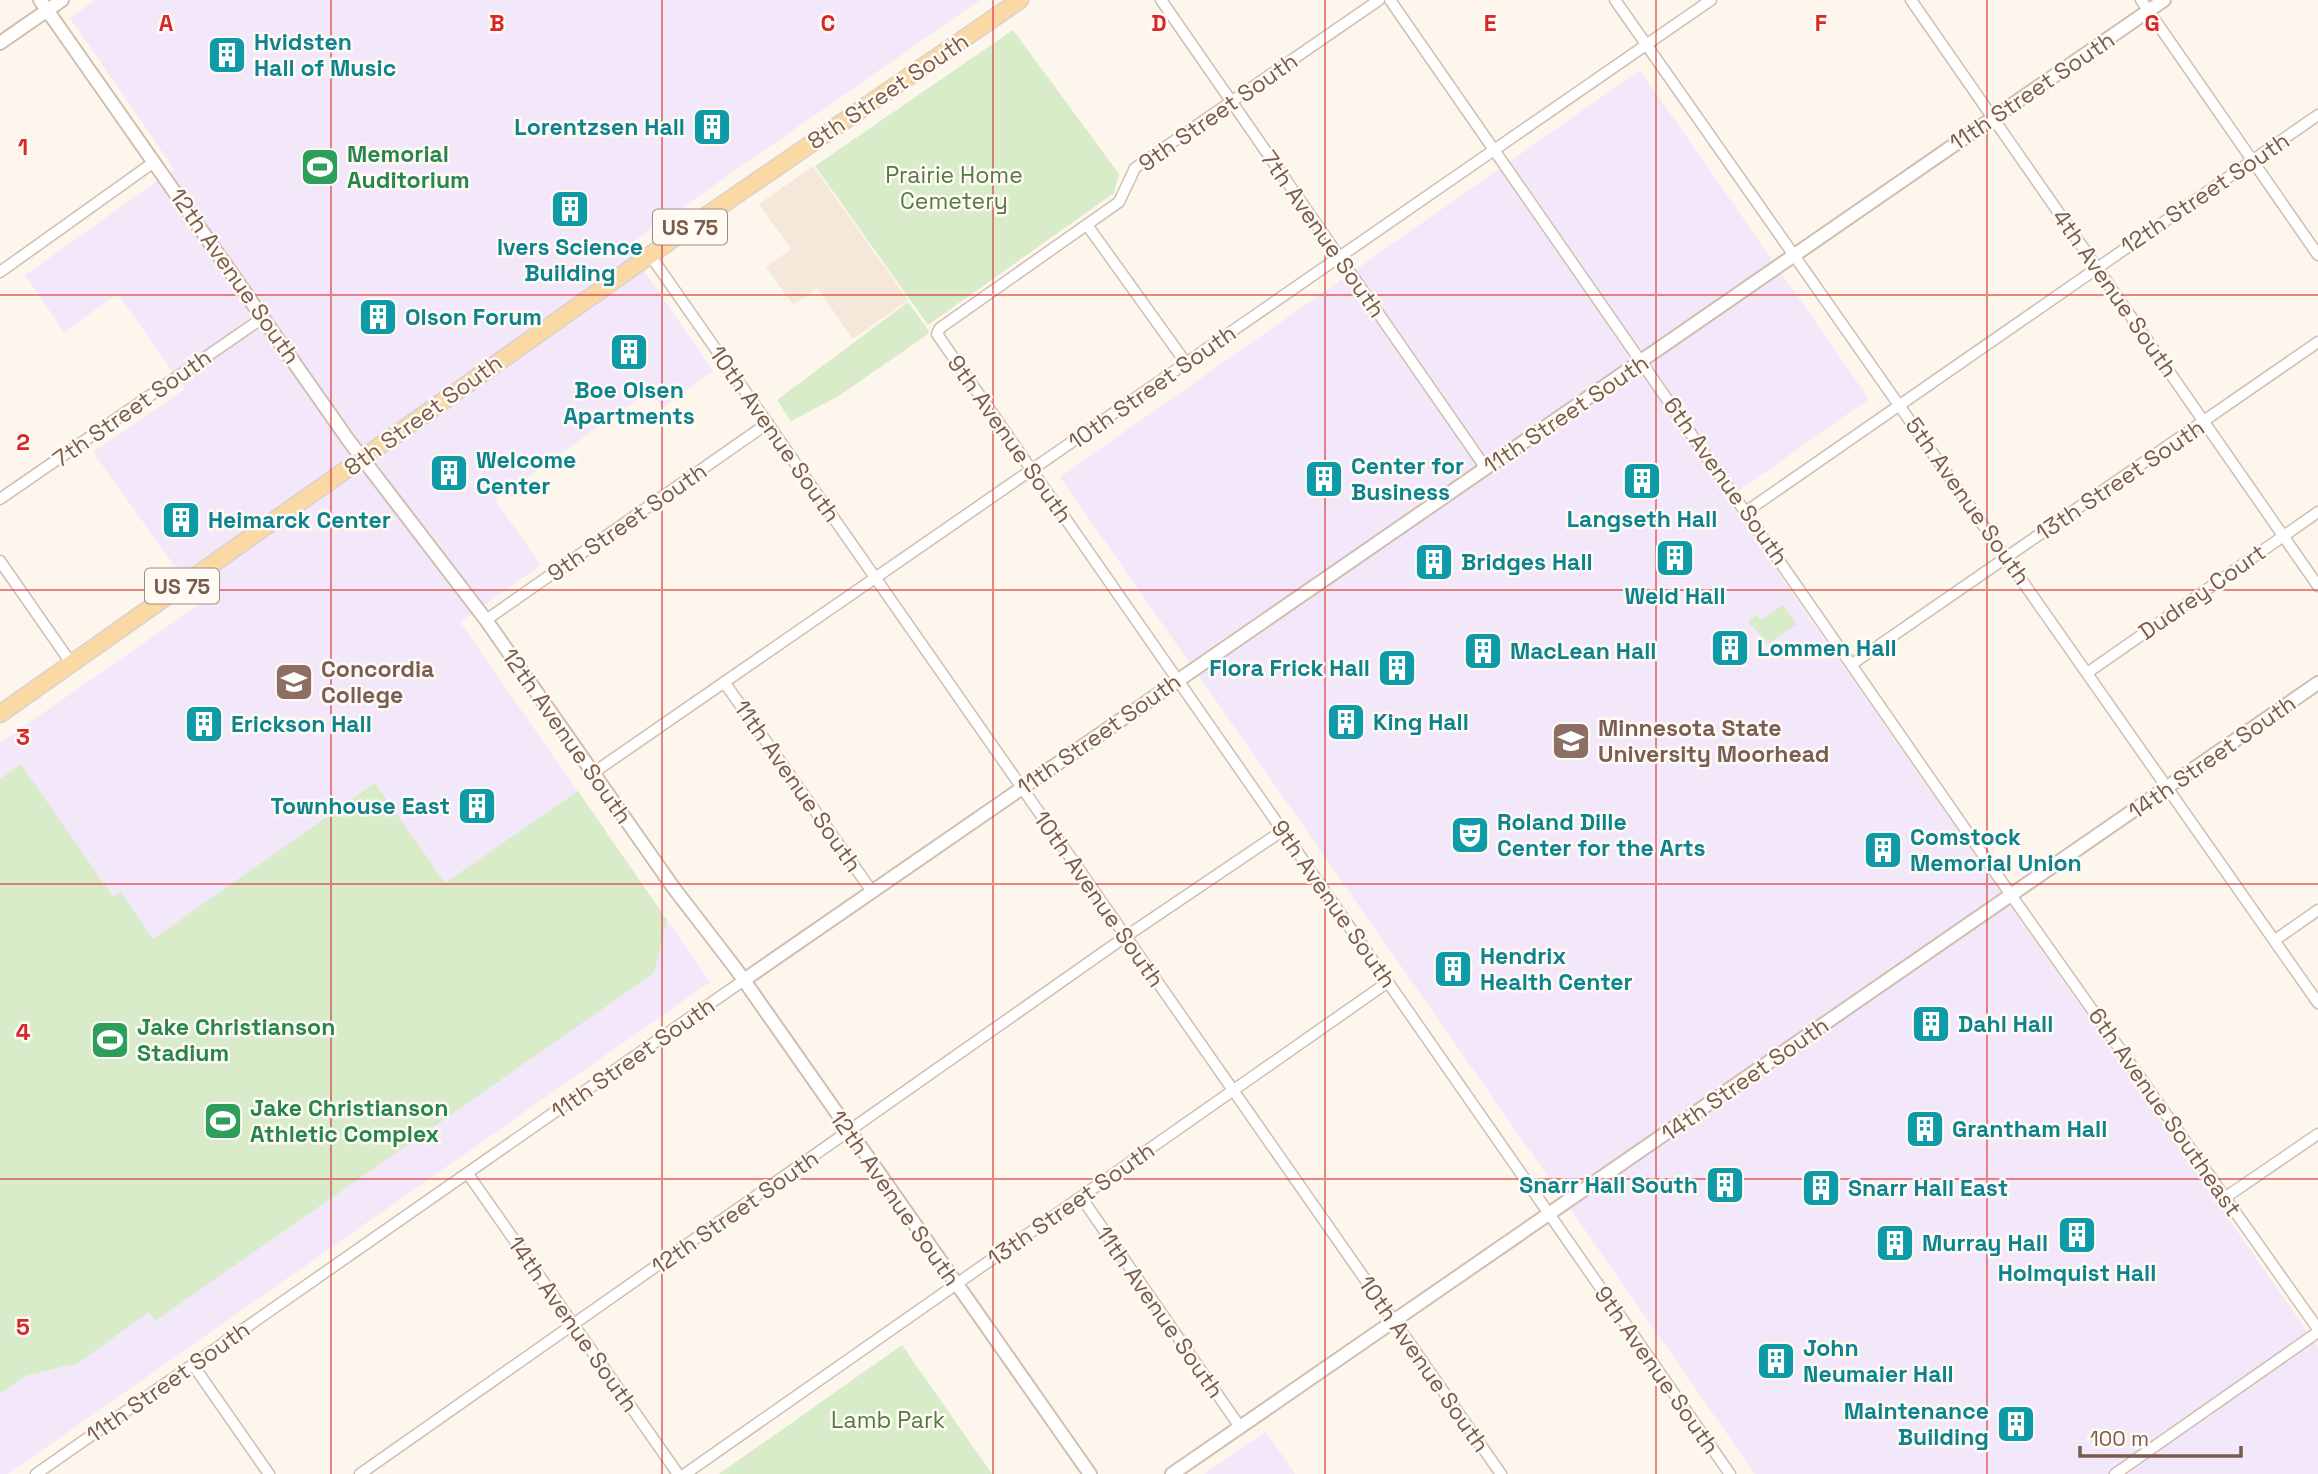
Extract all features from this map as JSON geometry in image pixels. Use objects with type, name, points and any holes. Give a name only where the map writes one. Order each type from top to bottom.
[{"type":"main road","name":"8th Street South","points":[[0,713],[650,255],[1020,0]]},
{"type":"street","points":[[0,43],[44,5],[62,0]]},
{"type":"street","name":"7th Avenue South","points":[[1161,0],[1485,467]]},
{"type":"street","name":"9th Street South","points":[[937,334],[940,328],[1119,202],[1135,169],[1230,100],[1379,0]]},
{"type":"street","name":"6th Avenue South","points":[[1390,0],[2011,895]]},
{"type":"street","name":"5th Avenue South","points":[[1615,0],[2318,1003]]},
{"type":"street","name":"10th Street South","points":[[593,773],[1711,0]]},
{"type":"street","name":"4th Avenue South","points":[[1911,0],[2318,586]]},
{"type":"street","name":"11th Street South","points":[[36,1474],[872,890],[1485,467],[1643,362],[1792,255],[1993,117],[2145,5],[2164,0]]},
{"type":"street","name":"12th Avenue South","points":[[44,5],[363,458],[486,620],[593,773],[744,980],[848,1133],[1090,1474]]},
{"type":"street","points":[[2145,5],[2318,255]]},
{"type":"street","name":"12th Street South","points":[[1747,511],[2318,116]]},
{"type":"street","points":[[0,272],[154,162]]},
{"type":"street","points":[[1087,225],[1186,363]]},
{"type":"street","name":"10th Avenue South","points":[[650,255],[1501,1474]]},
{"type":"street","name":"7th Street South","points":[[0,499],[264,317]]},
{"type":"street","name":"9th Avenue South","points":[[937,334],[1730,1474]]},
{"type":"street","name":"13th Street South","points":[[1852,664],[2205,423],[2318,342]]},
{"type":"street","name":"9th Street South","points":[[486,620],[768,423]]},
{"type":"street","name":"Dudrey Court","points":[[2087,673],[2318,512]]},
{"type":"street","points":[[0,561],[71,663]]},
{"type":"street","name":"11th Avenue South","points":[[724,682],[872,890]]},
{"type":"street","name":"14th Street South","points":[[1172,1474],[2318,684]]},
{"type":"street","name":"12th Street South","points":[[360,1474],[574,1327],[1125,937],[1282,831]]},
{"type":"street","name":"6th Avenue Southeast","points":[[2011,895],[2318,1331]]},
{"type":"street","points":[[2274,940],[2318,910]]},
{"type":"street","name":"13th Street South","points":[[685,1474],[1388,982]]},
{"type":"street","points":[[2226,1197],[2318,1134]]},
{"type":"street","name":"14th Avenue South","points":[[468,1174],[678,1474]]},
{"type":"street","name":"11th Avenue South","points":[[1081,1197],[1240,1427]]},
{"type":"street","points":[[2115,1474],[2318,1331]]},
{"type":"street","points":[[193,1365],[269,1474]]},
{"type":"shaded area","name":"Concordia College","points":[[95,0],[980,0],[627,246],[713,371],[663,408],[649,391],[495,500],[541,565],[460,622],[710,982],[8,1474],[0,1474],[0,743],[201,603],[93,452],[185,389],[120,297],[115,296],[64,332],[25,275],[174,169],[70,18]]},
{"type":"shaded area","name":"Minnesota State University Moorhead","points":[[1640,70],[1869,399],[1727,499],[2318,1347],[2318,1474],[1755,1474],[1060,477]]},
{"type":"shaded area","points":[[813,166],[908,300],[853,339],[817,288],[793,305],[766,267],[791,249],[759,204]]},
{"type":"shaded area","points":[[1265,1432],[1295,1474],[1204,1474]]},
{"type":"green space","name":"Prairie Home Cemetery","points":[[1013,30],[1119,174],[1114,193],[928,325],[815,166]]},
{"type":"green space","points":[[908,302],[929,331],[927,335],[837,397],[791,421],[777,400]]},
{"type":"green space","points":[[1783,605],[1797,624],[1768,644],[1748,621],[1757,615],[1761,620]]},
{"type":"green space","name":"Jake Christianson Athletic Complex","points":[[21,764],[113,897],[121,892],[153,939],[375,783],[445,883],[578,791],[667,920],[654,973],[155,1321],[149,1312],[78,1363],[25,1376],[0,1394],[0,779]]},
{"type":"green space","name":"Lamb Park","points":[[902,1345],[992,1474],[719,1474]]},
{"type":"place","name":"Hvidsten Hall of Music","points":[[227,55]]},
{"type":"place","name":"Lorentzsen Hall","points":[[712,127]]},
{"type":"place","name":"Memorial Auditorium","points":[[320,167]]},
{"type":"place","name":"Ivers Science Building","points":[[570,209]]},
{"type":"place","name":"Olson Forum","points":[[378,317]]},
{"type":"place","name":"Boe Olsen Apartments","points":[[629,352]]},
{"type":"place","name":"Welcome Center","points":[[449,473]]},
{"type":"place","name":"Center for Business","points":[[1324,479]]},
{"type":"place","name":"Langseth Hall","points":[[1642,481]]},
{"type":"place","name":"Heimarck Center","points":[[181,520]]},
{"type":"place","name":"Weld Hall","points":[[1675,558]]},
{"type":"place","name":"Bridges Hall","points":[[1434,562]]},
{"type":"place","name":"Lommen Hall","points":[[1730,648]]},
{"type":"place","name":"MacLean Hall","points":[[1483,651]]},
{"type":"place","name":"Flora Frick Hall","points":[[1397,668]]},
{"type":"place","name":"Concordia College","points":[[294,682]]},
{"type":"place","name":"King Hall","points":[[1346,722]]},
{"type":"place","name":"Erickson Hall","points":[[204,724]]},
{"type":"place","name":"Minnesota State University Moorhead","points":[[1571,741]]},
{"type":"place","name":"Townhouse East","points":[[477,806]]},
{"type":"place","name":"Roland Dille Center for the Arts","points":[[1470,835]]},
{"type":"place","name":"Comstock Memorial Union","points":[[1883,850]]},
{"type":"place","name":"Hendrix Health Center","points":[[1453,969]]},
{"type":"place","name":"Dahl Hall","points":[[1931,1024]]},
{"type":"place","name":"Jake Christianson Stadium","points":[[110,1040]]},
{"type":"place","name":"Jake Christianson Athletic Complex","points":[[223,1121]]},
{"type":"place","name":"Grantham Hall","points":[[1925,1129]]},
{"type":"place","name":"Snarr Hall South","points":[[1725,1185]]},
{"type":"place","name":"Snarr Hall East","points":[[1821,1188]]},
{"type":"place","name":"Holmquist Hall","points":[[2077,1235]]},
{"type":"place","name":"Murray Hall","points":[[1895,1243]]},
{"type":"place","name":"John Neumaier Hall","points":[[1776,1361]]},
{"type":"place","name":"Maintenance Building","points":[[2016,1424]]}]
